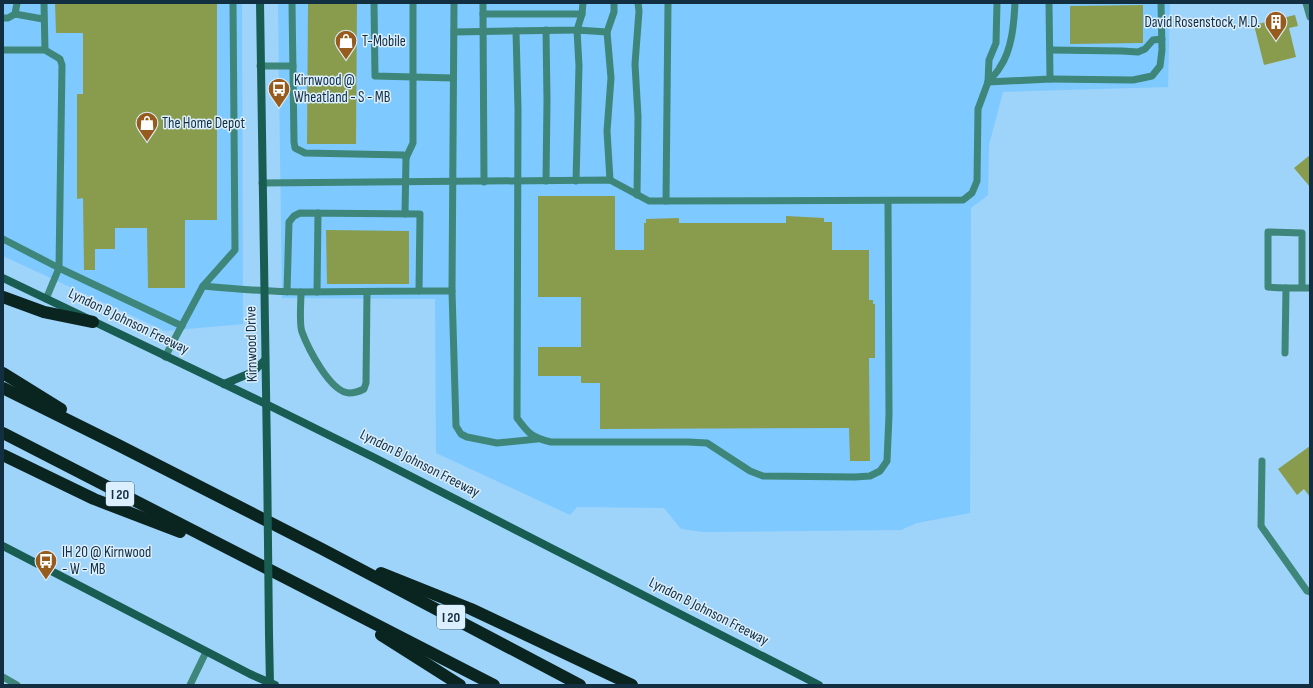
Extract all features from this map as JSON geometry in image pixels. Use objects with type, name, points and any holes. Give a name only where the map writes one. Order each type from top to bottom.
[{"type":"highway","points":[[3,297],[44,312],[93,322]]},
{"type":"highway","points":[[3,373],[118,445]]},
{"type":"highway","name":"I 20","points":[[3,388],[322,549],[580,685]]},
{"type":"highway","name":"I 20","points":[[3,433],[494,685]]},
{"type":"highway","points":[[3,455],[94,499],[237,554]]},
{"type":"highway","points":[[322,549],[471,609],[632,685]]},
{"type":"highway","points":[[323,597],[460,685]]},
{"type":"main road","name":"Kirnwood Drive","points":[[260,3],[271,684]]},
{"type":"main road","name":"Lyndon B Johnson Freeway","points":[[3,278],[384,462],[819,685]]},
{"type":"main road","points":[[224,384],[253,372],[265,360]]},
{"type":"main road","points":[[3,546],[206,652],[271,684]]},
{"type":"lane","points":[[16,14],[17,3]]},
{"type":"lane","points":[[44,3],[43,19],[45,50]]},
{"type":"lane","points":[[165,357],[203,286],[235,250],[233,3]]},
{"type":"lane","points":[[292,3],[295,148],[305,153],[404,155],[406,158]]},
{"type":"lane","points":[[374,3],[374,76],[453,78]]},
{"type":"lane","points":[[405,214],[406,158],[413,143],[413,3]]},
{"type":"lane","points":[[454,3],[454,182],[452,291],[456,426],[461,434],[467,437],[497,443],[537,439],[551,442],[707,443],[750,471],[763,476],[855,477],[870,476],[880,471],[887,461],[889,415],[888,201]]},
{"type":"lane","points":[[483,3],[484,182]]},
{"type":"lane","points":[[576,181],[579,66],[577,30],[582,14],[583,3]]},
{"type":"lane","points":[[610,180],[607,131],[611,78],[608,32],[614,12],[614,3]]},
{"type":"lane","points":[[637,195],[638,117],[635,64],[639,10],[638,3]]},
{"type":"lane","points":[[666,201],[668,3]]},
{"type":"lane","points":[[262,183],[518,182],[610,180],[649,201],[963,200],[972,193],[977,181],[978,109],[988,82],[989,60],[996,43],[997,3]]},
{"type":"lane","points":[[988,82],[1001,67],[1008,49],[1014,26],[1015,3]]},
{"type":"lane","points":[[1049,3],[1050,79]]},
{"type":"lane","points":[[988,82],[1050,79],[1133,80],[1152,76],[1160,66],[1162,50],[1161,3]]},
{"type":"lane","points":[[1306,3],[1310,17]]},
{"type":"lane","points":[[483,14],[504,10],[562,10],[582,14]]},
{"type":"lane","points":[[3,18],[8,18],[16,14],[43,19]]},
{"type":"lane","points":[[454,32],[546,30],[608,32]]},
{"type":"lane","points":[[546,30],[546,181]]},
{"type":"lane","points":[[516,31],[518,109],[517,418],[526,430],[537,439]]},
{"type":"lane","points":[[1050,50],[1138,52],[1145,49],[1153,40],[1162,39]]},
{"type":"lane","points":[[3,50],[45,50],[60,59],[62,65],[59,268],[46,299]]},
{"type":"lane","points":[[260,66],[293,66]]},
{"type":"lane","points":[[287,292],[289,222],[294,216],[300,213],[420,214],[419,291]]},
{"type":"lane","points":[[318,213],[318,292]]},
{"type":"lane","points":[[1268,232],[1302,233],[1306,288],[1268,288],[1268,232]]},
{"type":"lane","points":[[3,239],[59,268],[182,326]]},
{"type":"lane","points":[[203,286],[264,292],[452,291]]},
{"type":"lane","points":[[1285,353],[1286,288]]},
{"type":"lane","points":[[301,292],[301,330],[321,371],[342,391],[350,393],[364,389],[366,382],[367,292]]},
{"type":"lane","points":[[1262,461],[1261,526],[1307,590],[1310,592]]},
{"type":"lane","points":[[190,685],[206,652]]},
{"type":"lane","points":[[3,677],[17,685]]},
{"type":"shaded area","points":[[3,3],[242,3],[243,324],[165,331],[3,256]]},
{"type":"shaded area","points":[[278,3],[1170,3],[1168,87],[1003,92],[989,145],[988,195],[971,208],[970,513],[917,523],[901,530],[703,532],[681,529],[664,508],[577,507],[570,515],[436,453],[435,299],[282,298]]},
{"type":"building","name":"The Home Depot","points":[[55,3],[217,3],[217,220],[185,220],[185,288],[148,288],[147,228],[115,228],[115,249],[95,249],[95,270],[84,270],[83,198],[77,199],[77,94],[83,94],[83,33],[56,33]]},
{"type":"building","points":[[308,3],[357,3],[356,144],[307,144]]},
{"type":"building","points":[[1143,5],[1143,43],[1070,44],[1070,6]]},
{"type":"building","name":"David Rosenstock, M.D.","points":[[1295,15],[1298,26],[1289,28],[1296,57],[1264,65],[1254,25]]},
{"type":"building","points":[[1310,155],[1310,187],[1294,168]]},
{"type":"building","points":[[538,196],[615,196],[615,250],[644,250],[644,223],[646,223],[646,219],[679,218],[679,223],[786,223],[786,216],[824,218],[824,222],[832,222],[832,250],[869,250],[869,300],[873,300],[873,304],[875,304],[875,358],[869,358],[870,461],[850,461],[849,428],[600,429],[600,383],[581,383],[581,376],[538,376],[538,347],[581,347],[581,297],[538,297]]},
{"type":"building","points":[[326,230],[409,231],[409,284],[327,284]]},
{"type":"building","points":[[1310,446],[1310,497],[1304,489],[1297,495],[1278,469]]},
{"type":"place","name":"David Rosenstock, M.D.","points":[[1276,42]]},
{"type":"place","name":"T-Mobile","points":[[346,60]]},
{"type":"place","name":"Kirnwood @ Wheatland - S - MB","points":[[279,108]]},
{"type":"place","name":"The Home Depot","points":[[147,142]]},
{"type":"place","name":"IH 20 @ Kirnwood - W - MB","points":[[46,580]]}]
